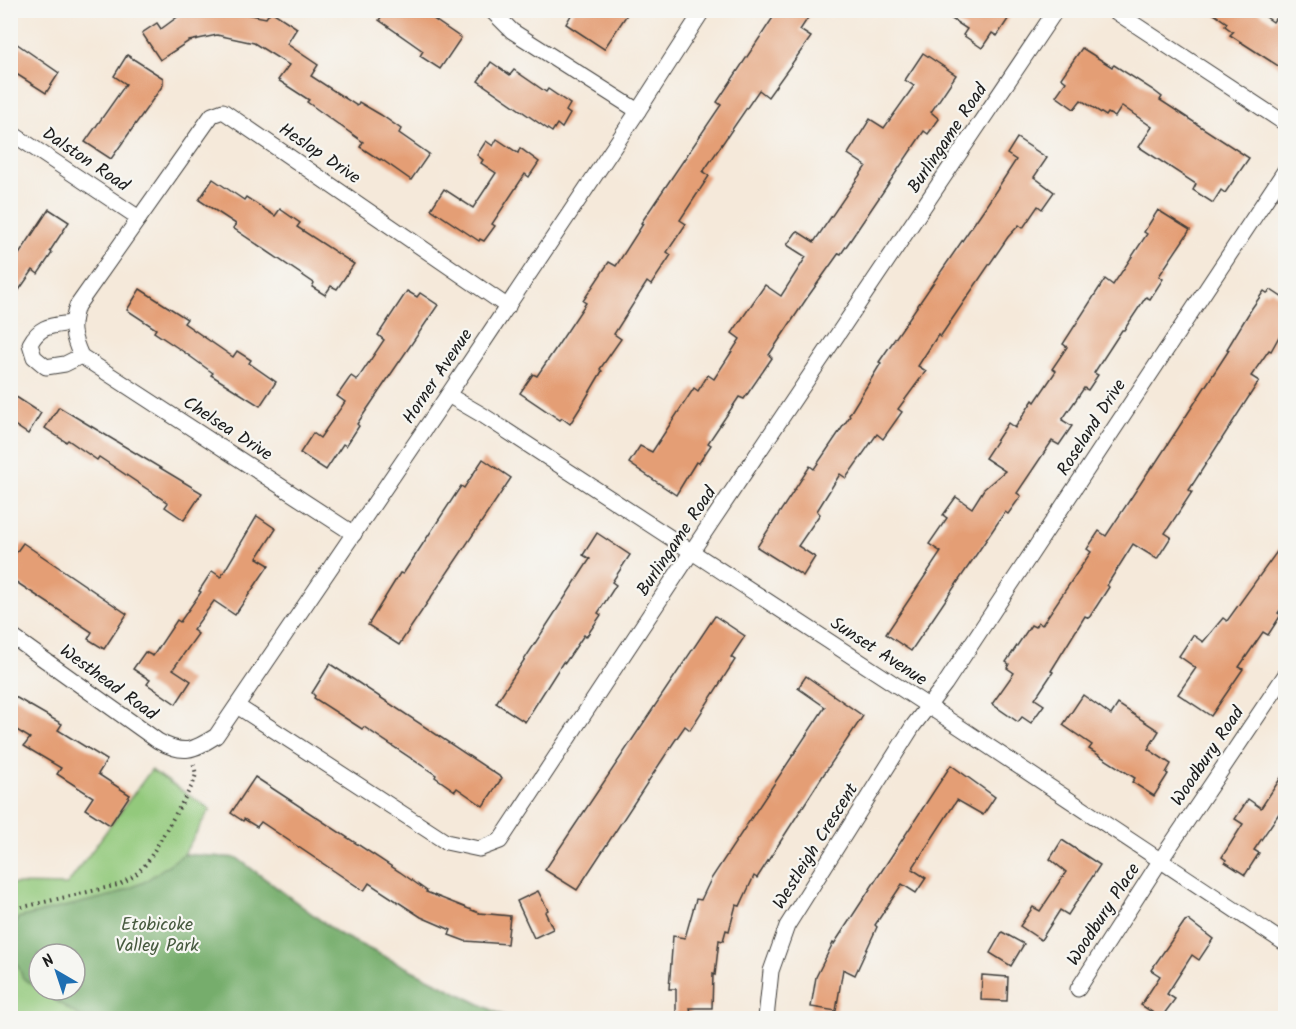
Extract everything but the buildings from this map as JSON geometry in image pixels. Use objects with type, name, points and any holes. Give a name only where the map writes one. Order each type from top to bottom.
[{"type":"street","points":[[491,10],[512,31],[639,111]]},
{"type":"street","name":"Horner Avenue","points":[[190,751],[216,736],[237,706],[639,111],[703,10]]},
{"type":"street","name":"Burlingame Road","points":[[237,706],[446,842],[478,849],[500,841],[1056,10]]},
{"type":"street","points":[[1113,10],[1286,124]]},
{"type":"street","name":"Heslop Drive","points":[[139,218],[212,115],[224,111],[507,306]]},
{"type":"street","name":"Dalston Road","points":[[10,132],[139,218]]},
{"type":"street","name":"Roseland Drive","points":[[928,706],[945,684],[1286,169]]},
{"type":"street","points":[[71,323],[50,326],[36,332],[30,344],[34,357],[46,367],[65,364],[81,356],[71,323],[77,306],[139,218]]},
{"type":"street","name":"Chelsea Drive","points":[[81,356],[354,534]]},
{"type":"street","name":"Sunset Avenue","points":[[448,395],[494,422],[928,706],[1286,944]]},
{"type":"street","name":"Westhead Road","points":[[10,635],[158,741],[174,749],[190,751]]},
{"type":"street","name":"Woodbury Road","points":[[1160,861],[1286,674]]},
{"type":"street","name":"Westleigh Crescent","points":[[766,1018],[771,971],[787,926],[928,706]]},
{"type":"street","name":"Woodbury Place","points":[[1078,989],[1160,861]]},
{"type":"path","points":[[10,910],[118,885],[134,876],[147,863],[194,784],[196,774],[190,751]]},
{"type":"path","points":[[10,1015],[29,1018]]},
{"type":"green space","name":"Etobicoke Valley Park","points":[[151,770],[210,809],[184,854],[237,858],[339,934],[508,1018],[11,1018],[11,884],[67,885]]},
{"type":"green space","name":"Etobicoke Valley Park","points":[[184,854],[237,858],[339,934],[508,1018],[82,1018],[58,1002],[87,1002],[87,942],[27,942],[27,981],[23,978],[11,949],[18,918],[114,895],[144,882]]}]
